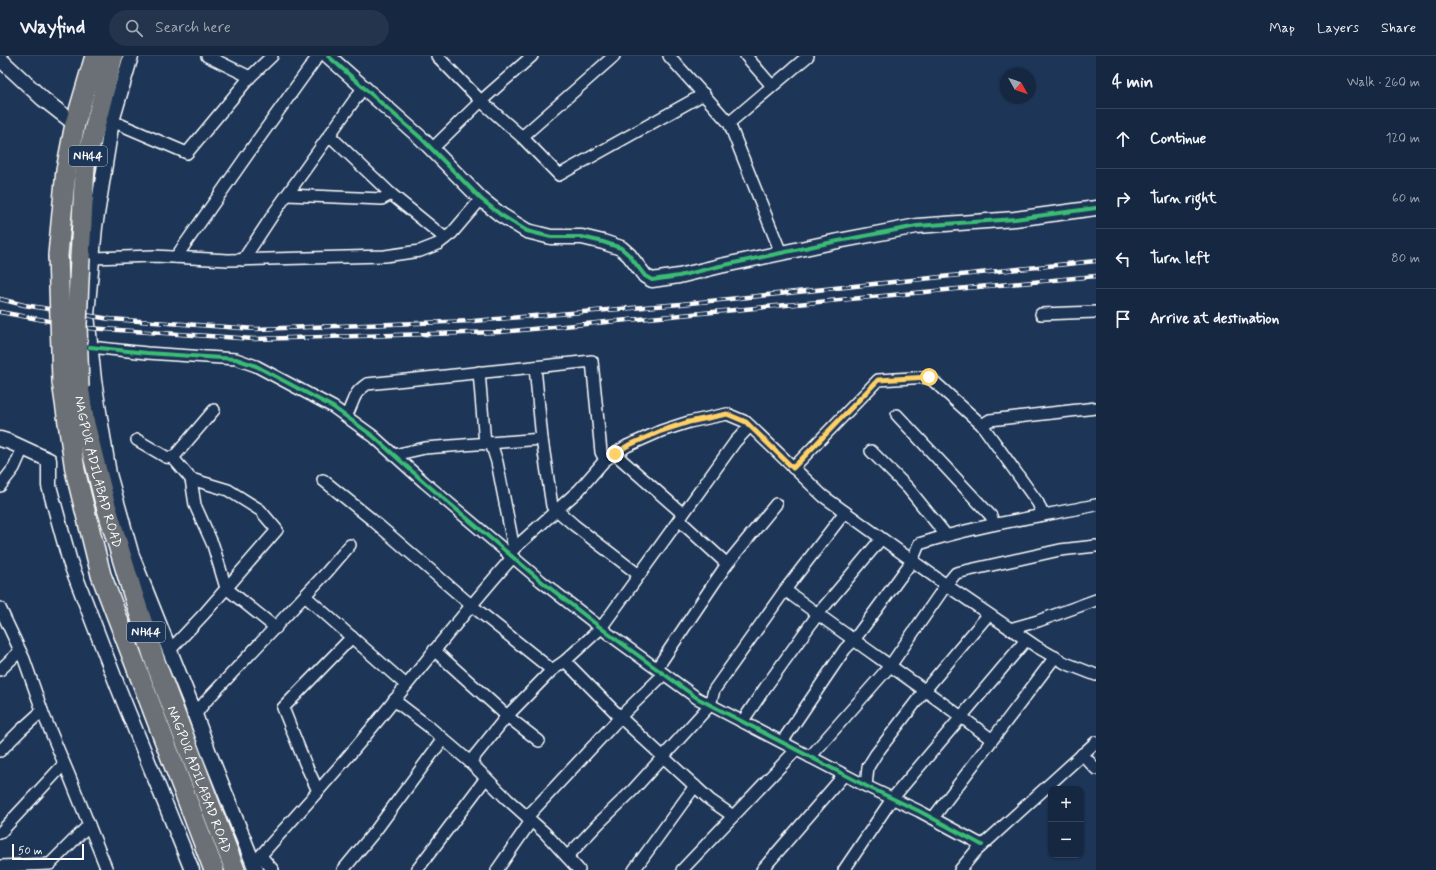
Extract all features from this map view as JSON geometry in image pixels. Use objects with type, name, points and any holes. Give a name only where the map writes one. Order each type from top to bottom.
[{"type":"highway","name":"NAGPUR ADILABAD ROAD","points":[[95,56],[75,124],[66,170],[58,255],[70,384],[75,470],[102,575],[214,870]]},
{"type":"highway","name":"NAGPUR ADILABAD ROAD","points":[[113,56],[85,166],[86,258],[70,384],[84,420],[104,499],[156,664],[235,870]]},
{"type":"street","points":[[131,56],[112,121],[95,227],[86,258],[88,294],[87,315],[90,347],[109,474],[132,556],[208,750],[257,863],[274,870]]},
{"type":"street","points":[[207,56],[250,78]]},
{"type":"street","points":[[112,121],[187,153],[250,78],[272,56]]},
{"type":"street","points":[[176,257],[318,56]]},
{"type":"street","points":[[328,56],[432,149],[481,199],[501,215],[527,231],[551,237],[582,237],[621,248],[629,255],[645,276],[652,280],[679,276],[781,253],[917,226],[1015,219],[1096,208]]},
{"type":"street","points":[[432,149],[481,101],[532,56]]},
{"type":"street","points":[[522,137],[614,56]]},
{"type":"street","points":[[669,56],[729,123],[781,253]]},
{"type":"street","points":[[746,56],[772,86]]},
{"type":"street","points":[[729,123],[808,56]]},
{"type":"street","points":[[441,57],[481,101],[522,137],[559,175],[704,94]]},
{"type":"street","points":[[0,59],[43,99],[75,124]]},
{"type":"street","points":[[243,260],[363,88]]},
{"type":"street","points":[[329,135],[392,194],[445,238]]},
{"type":"street","points":[[287,195],[382,199],[392,194]]},
{"type":"street","points":[[86,258],[154,256],[243,260],[385,256],[420,252],[438,244],[452,233],[481,199]]},
{"type":"street","points":[[1041,314],[1096,312]]},
{"type":"street","points":[[90,347],[147,353],[236,359],[256,366],[283,379],[333,407],[373,436],[601,628],[697,698],[982,845]]},
{"type":"street","points":[[346,416],[357,390],[367,384],[592,361],[601,452],[610,457],[681,517],[727,564]]},
{"type":"street","points":[[534,367],[542,439],[552,506],[574,525],[639,575]]},
{"type":"street","points":[[479,372],[488,443],[497,462],[512,554]]},
{"type":"street","points":[[793,468],[878,380],[929,377],[982,425],[1038,503],[1043,516]]},
{"type":"street","points":[[982,425],[990,420],[1096,408]]},
{"type":"street","points":[[173,458],[214,410]]},
{"type":"street","points":[[257,863],[394,700],[512,554],[579,490],[610,457],[627,446],[661,431],[689,422],[727,414],[746,422],[823,496],[881,539],[1026,640],[1065,663],[1096,675]]},
{"type":"street","points":[[897,415],[991,516],[994,524]]},
{"type":"street","points":[[470,762],[507,716],[552,670],[566,661],[601,628],[735,442],[750,426]]},
{"type":"street","points":[[0,438],[49,460],[49,486],[70,562],[118,687],[192,870]]},
{"type":"street","points":[[394,455],[425,448],[542,439]]},
{"type":"street","points":[[137,440],[166,457],[173,458],[191,479],[195,505],[213,545],[226,588],[276,628]]},
{"type":"street","points":[[0,486],[14,468],[24,448]]},
{"type":"street","points":[[871,451],[908,488],[946,535]]},
{"type":"street","points":[[0,471],[14,468]]},
{"type":"street","points":[[170,650],[277,530],[260,510],[228,490],[191,479]]},
{"type":"street","points":[[323,480],[370,518],[471,605],[552,670]]},
{"type":"street","points":[[497,870],[529,819],[661,671],[727,564],[776,504]]},
{"type":"street","points":[[782,742],[845,649],[854,640],[912,561],[919,544],[946,535],[994,524],[1043,516],[1096,504]]},
{"type":"street","points":[[394,700],[470,762],[545,833],[573,866],[663,757],[710,705],[714,690],[785,590],[845,512]]},
{"type":"street","points":[[742,722],[818,614],[881,539]]},
{"type":"street","points":[[195,714],[276,628],[350,545]]},
{"type":"street","points":[[810,756],[890,666],[946,585],[956,573],[1060,550],[1095,548]]},
{"type":"street","points":[[785,590],[962,716],[991,739]]},
{"type":"street","points":[[305,596],[406,685]]},
{"type":"street","points":[[1010,629],[1038,621],[1096,600]]},
{"type":"street","points":[[0,608],[20,651],[42,711],[107,870]]},
{"type":"street","points":[[866,786],[868,767],[876,754],[925,690],[988,614]]},
{"type":"street","points":[[318,792],[283,708],[352,637]]},
{"type":"street","points":[[844,870],[892,799],[1026,640]]},
{"type":"street","points":[[434,650],[507,716],[539,741]]},
{"type":"street","points":[[0,670],[20,651]]},
{"type":"street","points":[[932,818],[1055,657]]},
{"type":"street","points":[[566,661],[620,717],[663,757],[710,800],[733,816]]},
{"type":"street","points":[[0,751],[42,711]]},
{"type":"street","points":[[343,870],[376,830],[443,739]]},
{"type":"street","points":[[960,870],[982,845],[1096,742]]},
{"type":"street","points":[[682,870],[796,750]]},
{"type":"street","points":[[1082,754],[1096,769]]},
{"type":"street","points":[[0,833],[64,764]]},
{"type":"street","points":[[762,870],[844,775]]},
{"type":"street","points":[[417,870],[486,778]]},
{"type":"street","points":[[634,870],[695,786]]},
{"type":"street","points":[[0,866],[50,864],[89,825]]},
{"type":"railway","points":[[0,299],[24,305],[110,319],[256,329],[473,321],[681,304],[1096,261]]},
{"type":"railway","points":[[0,312],[88,328],[254,339],[500,332],[1096,276]]},
{"type":"cycle path","points":[[328,56],[422,139],[481,199],[501,215],[527,231],[551,237],[582,237],[621,248],[629,255],[645,276],[652,280],[679,276],[833,242],[917,226],[1015,219],[1096,208]]},
{"type":"cycle path","points":[[90,347],[147,353],[236,359],[256,366],[333,407],[373,436],[424,482],[541,581],[610,635],[697,698],[866,786],[919,811],[982,845]]},
{"type":"route","points":[[615,454],[627,446],[661,431],[689,422],[727,414],[746,422],[793,468],[878,380],[929,377]]}]
